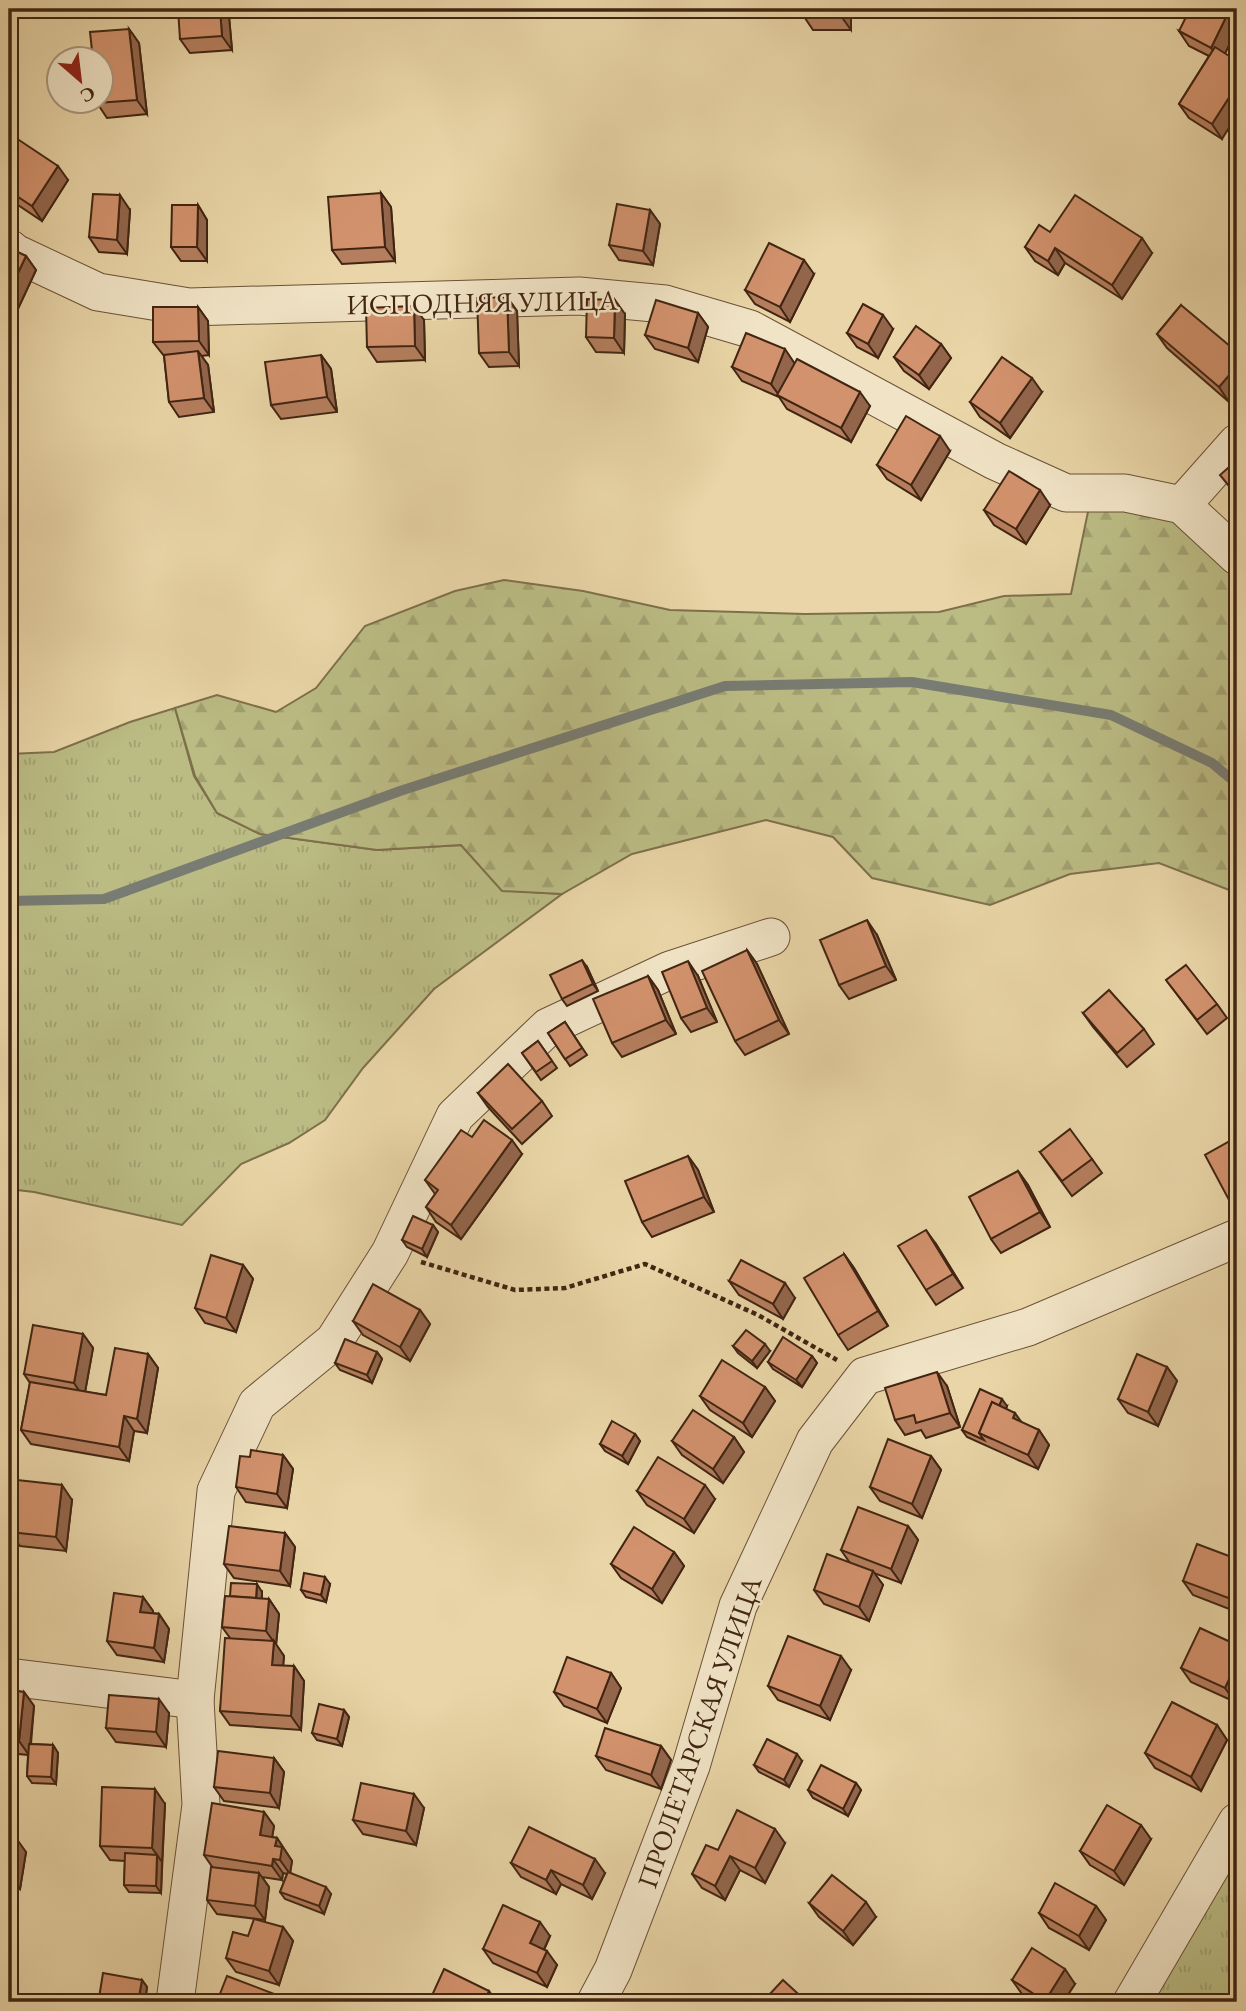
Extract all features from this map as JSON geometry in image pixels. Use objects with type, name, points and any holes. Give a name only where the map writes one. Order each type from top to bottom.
[{"type":"street","name":"ИСПОДНЯЯ УЛИЦА","points":[[9,248],[98,292],[189,307],[579,296],[665,304],[751,329],[995,461],[1066,493],[1125,493],[1182,505]]},
{"type":"street","points":[[1237,443],[1182,505],[1237,556]]},
{"type":"street","points":[[175,2002],[201,1805],[195,1700],[216,1491],[257,1404],[334,1341],[390,1253],[455,1116],[548,1027],[670,970],[771,937]]},
{"type":"street","points":[[865,1376],[1028,1327],[1237,1238]]},
{"type":"street","name":"ПРОЛЕТАРСКАЯ УЛИЦА","points":[[596,2002],[613,1970],[691,1766],[738,1606],[815,1441],[865,1376]]},
{"type":"street","points":[[9,1677],[195,1700]]},
{"type":"street","points":[[1132,2002],[1237,1822]]},
{"type":"path","points":[[390,1253],[515,1290],[565,1288],[645,1264],[758,1315],[865,1376]]},
{"type":"green space","points":[[1090,502],[1179,512],[1237,565],[1237,893],[1159,863],[1070,874],[990,905],[872,878],[833,837],[766,820],[632,854],[562,894],[502,891],[461,845],[377,850],[260,834],[217,813],[195,776],[175,708],[217,695],[276,712],[316,688],[365,626],[455,591],[504,580],[583,591],[670,610],[805,614],[939,612],[1004,596],[1071,594]]},
{"type":"green space","points":[[175,708],[194,776],[217,813],[260,834],[377,850],[461,845],[502,890],[562,894],[434,989],[363,1068],[325,1120],[289,1143],[241,1164],[182,1225],[34,1192],[9,1189],[9,754],[54,752],[130,722]]},
{"type":"green space","points":[[1237,1854],[1237,2002],[1149,2002]]},
{"type":"building","points":[[178,9],[220,9],[222,36],[180,39]]},
{"type":"building","points":[[804,9],[841,9],[841,16],[803,15]]},
{"type":"building","points":[[1190,9],[1230,9],[1211,48],[1179,31]]},
{"type":"building","points":[[129,29],[137,100],[116,102],[116,46],[92,46],[90,32]]},
{"type":"building","points":[[1215,47],[1237,61],[1237,85],[1212,124],[1179,104]]},
{"type":"building","points":[[16,138],[58,166],[32,206],[9,191],[9,149]]},
{"type":"building","points":[[381,193],[385,247],[332,250],[328,197]]},
{"type":"building","points":[[93,194],[120,195],[117,240],[89,237]]},
{"type":"building","points":[[1075,195],[1142,238],[1112,285],[1055,248],[1048,261],[1025,247],[1039,225],[1050,232]]},
{"type":"building","points":[[617,204],[650,210],[643,251],[609,245]]},
{"type":"building","points":[[172,205],[198,205],[197,247],[171,247]]},
{"type":"building","points":[[769,243],[804,260],[780,307],[745,290]]},
{"type":"building","points":[[9,248],[26,256],[9,292]]},
{"type":"building","points":[[507,297],[509,352],[479,353],[477,298]]},
{"type":"building","points":[[587,299],[615,300],[614,338],[586,337]]},
{"type":"building","points":[[656,300],[698,313],[688,348],[645,335]]},
{"type":"building","points":[[863,304],[883,315],[868,344],[847,333]]},
{"type":"building","points":[[1181,305],[1237,352],[1237,366],[1219,387],[1157,334]]},
{"type":"building","points":[[414,306],[415,346],[367,347],[366,308]]},
{"type":"building","points":[[153,307],[198,307],[199,341],[153,342]]},
{"type":"building","points":[[916,326],[941,344],[919,375],[894,357]]},
{"type":"building","points":[[746,333],[785,349],[771,384],[732,367]]},
{"type":"building","points":[[198,351],[204,398],[169,402],[164,355]]},
{"type":"building","points":[[321,355],[327,397],[271,405],[265,362]]},
{"type":"building","points":[[1002,357],[1032,378],[1000,423],[970,402]]},
{"type":"building","points":[[797,359],[860,392],[841,428],[777,395]]},
{"type":"building","points":[[906,416],[940,436],[911,485],[877,465]]},
{"type":"building","points":[[1237,460],[1237,496],[1220,475]]},
{"type":"building","points":[[1009,471],[1040,490],[1016,529],[984,510]]},
{"type":"building","points":[[867,920],[886,966],[839,985],[820,940]]},
{"type":"building","points":[[747,950],[779,1020],[735,1041],[702,971]]},
{"type":"building","points":[[582,960],[593,984],[562,999],[550,975]]},
{"type":"building","points":[[688,961],[707,1008],[681,1018],[662,972]]},
{"type":"building","points":[[1186,965],[1217,1004],[1197,1020],[1166,980]]},
{"type":"building","points":[[648,976],[666,1020],[612,1043],[593,999]]},
{"type":"building","points":[[1109,990],[1144,1029],[1117,1053],[1083,1013]]},
{"type":"building","points":[[565,1022],[582,1048],[565,1059],[548,1033]]},
{"type":"building","points":[[538,1041],[552,1061],[536,1072],[522,1053]]},
{"type":"building","points":[[508,1064],[542,1101],[512,1129],[478,1093]]},
{"type":"building","points":[[484,1120],[512,1140],[451,1225],[426,1207],[438,1190],[425,1180],[461,1130],[472,1137]]},
{"type":"building","points":[[1070,1129],[1092,1159],[1062,1181],[1040,1152]]},
{"type":"building","points":[[1237,1137],[1237,1196],[1229,1200],[1205,1155]]},
{"type":"building","points":[[688,1156],[704,1197],[642,1222],[625,1181]]},
{"type":"building","points":[[1018,1171],[1040,1212],[991,1239],[969,1197]]},
{"type":"building","points":[[413,1216],[433,1225],[422,1249],[402,1240]]},
{"type":"building","points":[[926,1230],[953,1274],[926,1290],[898,1246]]},
{"type":"building","points":[[844,1254],[878,1311],[838,1335],[804,1278]]},
{"type":"building","points":[[211,1255],[243,1265],[226,1318],[195,1308]]},
{"type":"building","points":[[741,1260],[785,1283],[773,1304],[729,1281]]},
{"type":"building","points":[[373,1284],[420,1310],[400,1347],[353,1321]]},
{"type":"building","points":[[33,1325],[83,1334],[74,1383],[24,1374]]},
{"type":"building","points":[[746,1330],[765,1344],[752,1361],[733,1346]]},
{"type":"building","points":[[783,1337],[812,1356],[796,1380],[768,1362]]},
{"type":"building","points":[[345,1339],[377,1352],[367,1375],[335,1363]]},
{"type":"building","points":[[115,1348],[148,1354],[137,1419],[124,1416],[119,1447],[21,1430],[30,1382],[106,1395]]},
{"type":"building","points":[[1137,1354],[1167,1367],[1148,1412],[1118,1399]]},
{"type":"building","points":[[722,1360],[765,1387],[743,1423],[700,1396]]},
{"type":"building","points":[[937,1372],[950,1413],[916,1423],[914,1415],[895,1420],[885,1388]]},
{"type":"building","points":[[980,1389],[1002,1399],[999,1406],[992,1402],[979,1433],[984,1440],[962,1430]]},
{"type":"building","points":[[992,1402],[1015,1413],[1013,1418],[1039,1430],[1028,1455],[979,1433]]},
{"type":"building","points":[[693,1410],[734,1437],[713,1469],[672,1441]]},
{"type":"building","points":[[612,1421],[635,1434],[622,1456],[600,1444]]},
{"type":"building","points":[[888,1439],[931,1456],[912,1504],[870,1487]]},
{"type":"building","points":[[251,1450],[283,1455],[277,1494],[236,1487],[240,1456],[250,1457]]},
{"type":"building","points":[[658,1457],[705,1485],[684,1519],[637,1491]]},
{"type":"building","points":[[17,1480],[62,1485],[56,1537],[10,1532]]},
{"type":"building","points":[[858,1507],[908,1526],[891,1569],[841,1550]]},
{"type":"building","points":[[229,1526],[285,1533],[280,1571],[224,1564]]},
{"type":"building","points":[[634,1527],[674,1552],[652,1589],[611,1564]]},
{"type":"building","points":[[1197,1544],[1237,1559],[1237,1582],[1231,1599],[1183,1581]]},
{"type":"building","points":[[827,1554],[873,1571],[859,1607],[814,1590]]},
{"type":"building","points":[[304,1573],[325,1577],[321,1595],[301,1590]]},
{"type":"building","points":[[231,1583],[257,1584],[256,1598],[230,1596]]},
{"type":"building","points":[[114,1593],[143,1597],[140,1612],[159,1614],[154,1648],[107,1641]]},
{"type":"building","points":[[225,1596],[269,1599],[266,1631],[222,1627]]},
{"type":"building","points":[[1200,1628],[1237,1645],[1237,1662],[1225,1688],[1181,1668]]},
{"type":"building","points":[[788,1636],[841,1656],[820,1706],[768,1686]]},
{"type":"building","points":[[225,1638],[274,1641],[272,1665],[294,1666],[291,1716],[220,1711]]},
{"type":"building","points":[[567,1657],[611,1673],[597,1709],[554,1692]]},
{"type":"building","points":[[9,1690],[24,1692],[19,1741],[9,1740]]},
{"type":"building","points":[[109,1695],[159,1699],[156,1732],[106,1728]]},
{"type":"building","points":[[1172,1702],[1217,1725],[1191,1777],[1145,1753]]},
{"type":"building","points":[[319,1704],[344,1710],[337,1739],[312,1733]]},
{"type":"building","points":[[605,1728],[661,1746],[651,1775],[596,1756]]},
{"type":"building","points":[[767,1739],[797,1754],[784,1780],[754,1765]]},
{"type":"building","points":[[29,1744],[53,1745],[51,1777],[27,1776]]},
{"type":"building","points":[[218,1751],[274,1758],[270,1793],[214,1787]]},
{"type":"building","points":[[821,1765],[856,1783],[843,1809],[808,1790]]},
{"type":"building","points":[[361,1783],[414,1794],[406,1831],[353,1820]]},
{"type":"building","points":[[102,1787],[155,1789],[152,1848],[100,1846]]},
{"type":"building","points":[[212,1803],[264,1812],[260,1835],[277,1838],[275,1846],[282,1847],[280,1860],[273,1859],[272,1866],[204,1855]]},
{"type":"building","points":[[1107,1805],[1141,1825],[1114,1871],[1080,1851]]},
{"type":"building","points":[[737,1810],[775,1829],[755,1868],[730,1856],[715,1886],[692,1874],[706,1845],[718,1850]]},
{"type":"building","points":[[529,1827],[595,1859],[583,1885],[551,1870],[546,1880],[511,1863]]},
{"type":"building","points":[[9,1836],[16,1838],[10,1875],[9,1875]]},
{"type":"building","points":[[125,1853],[157,1855],[156,1886],[124,1885]]},
{"type":"building","points":[[211,1867],[259,1873],[255,1906],[207,1900]]},
{"type":"building","points":[[288,1872],[326,1887],[319,1906],[280,1892]]},
{"type":"building","points":[[832,1875],[866,1902],[843,1931],[809,1903]]},
{"type":"building","points":[[1055,1883],[1096,1906],[1079,1936],[1039,1913]]},
{"type":"building","points":[[503,1905],[540,1922],[530,1943],[547,1951],[537,1973],[483,1949]]},
{"type":"building","points":[[254,1919],[283,1927],[269,1971],[226,1958],[233,1932],[248,1936]]},
{"type":"building","points":[[1032,1948],[1065,1969],[1045,2001],[1012,1980]]},
{"type":"building","points":[[444,1969],[489,1991],[484,2002],[429,2002]]},
{"type":"building","points":[[103,1973],[142,1980],[138,2002],[99,1998]]},
{"type":"building","points":[[227,1976],[277,1995],[274,2002],[225,2002],[218,1999]]},
{"type":"building","points":[[783,1980],[807,2002],[775,2002],[768,1996]]},
{"type":"waterway","points":[[9,901],[104,899],[400,791],[725,686],[912,682],[1111,715],[1212,763],[1237,784]]}]
